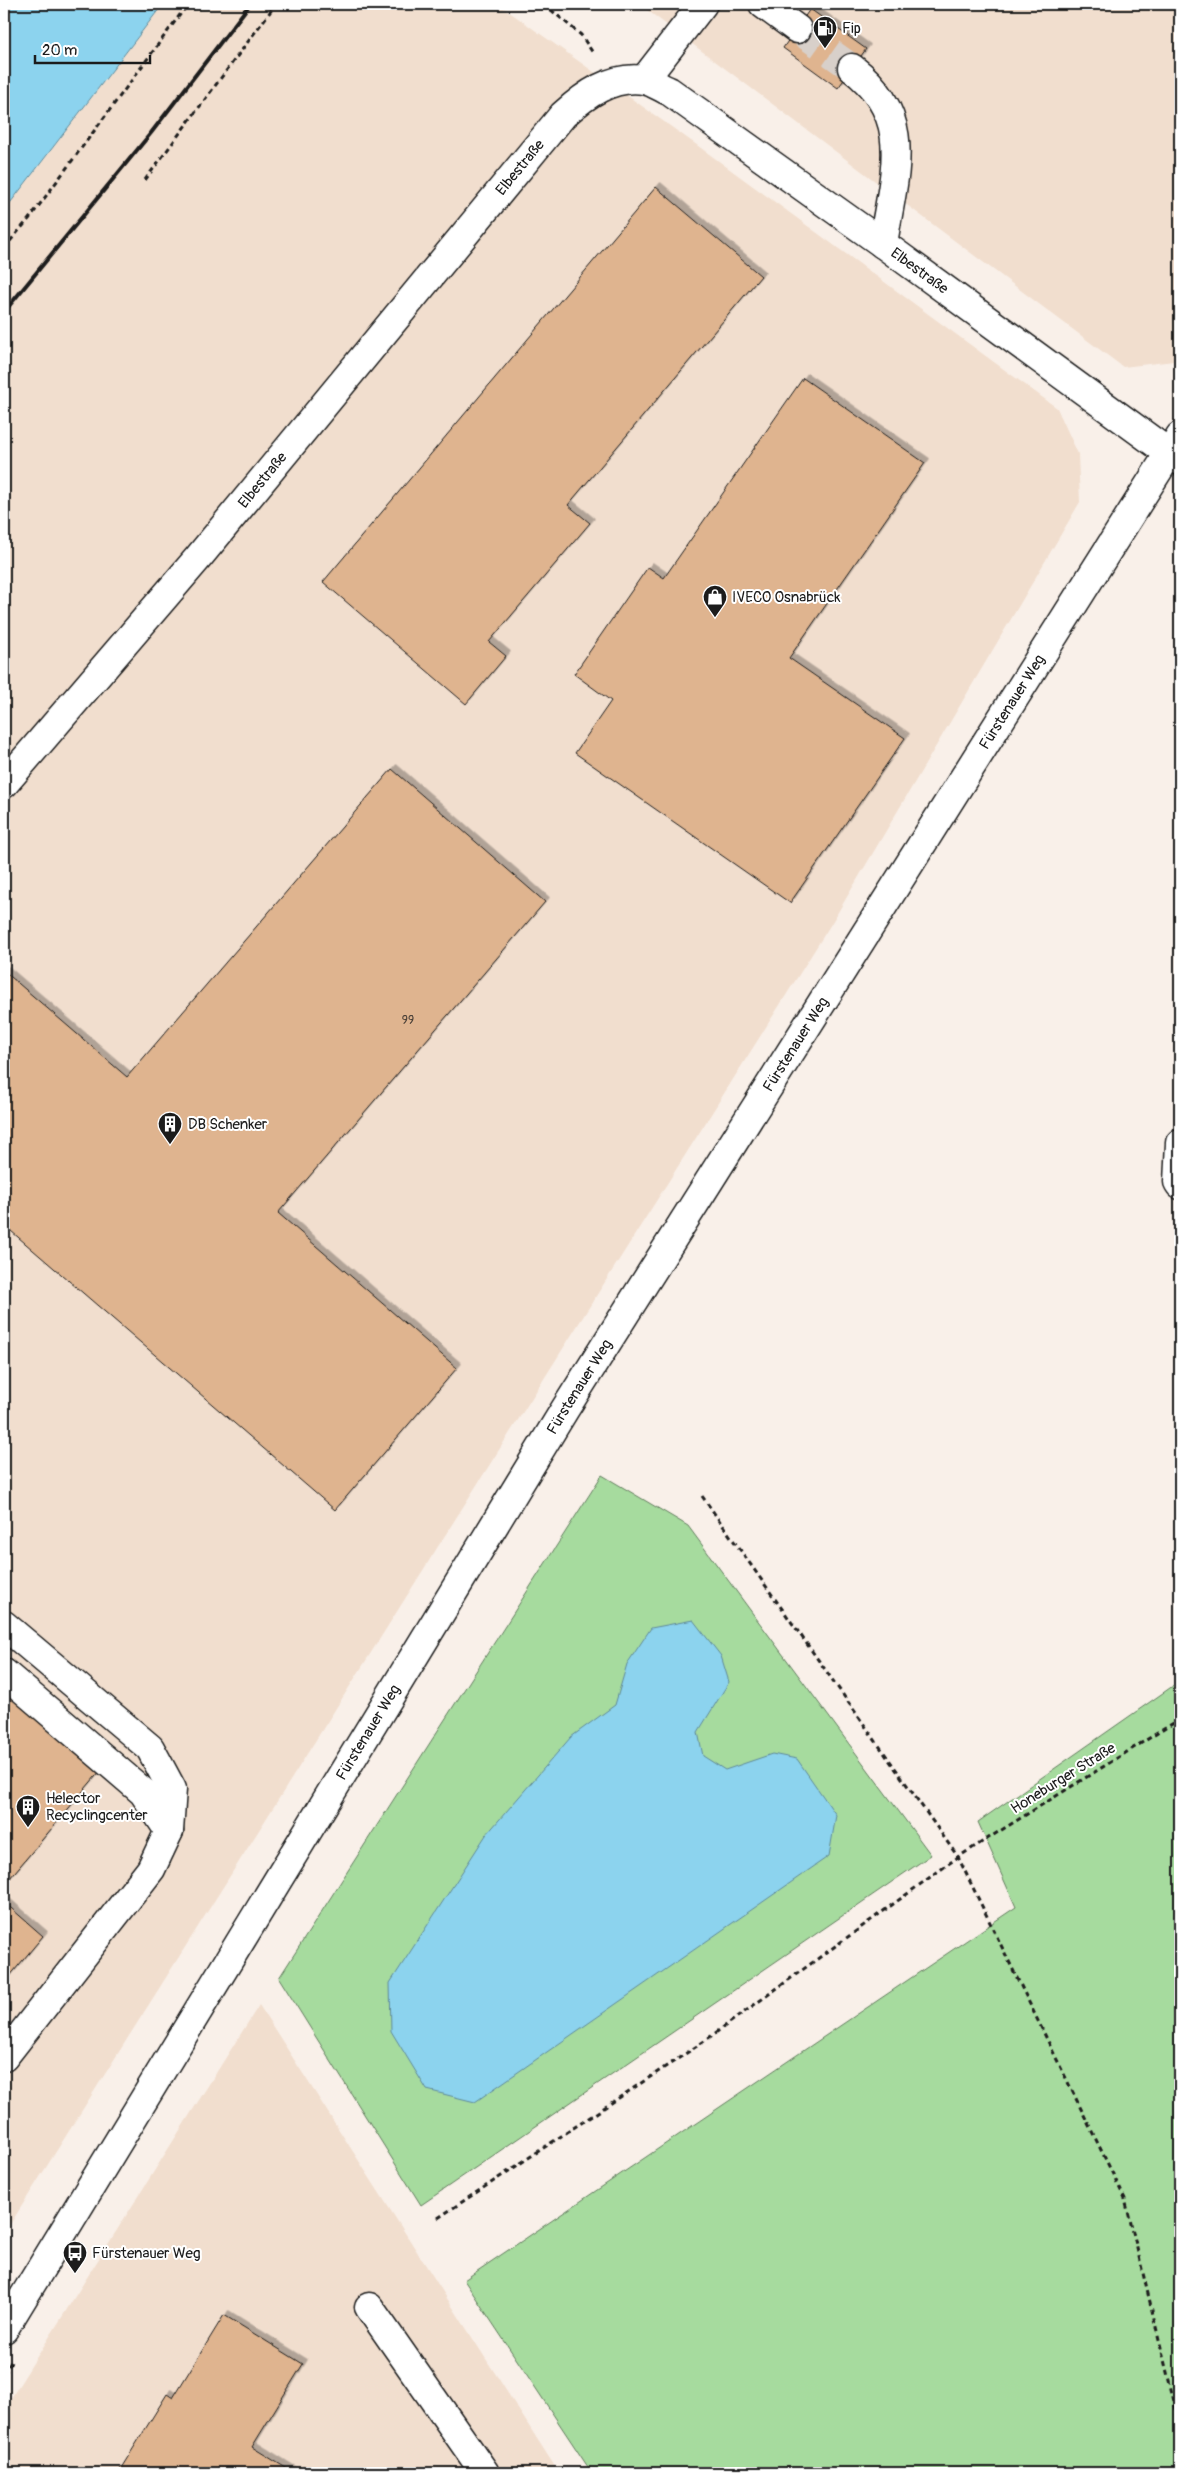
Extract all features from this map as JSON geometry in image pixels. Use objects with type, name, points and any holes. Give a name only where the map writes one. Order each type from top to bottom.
[{"type":"street","points":[[644,80],[702,4]]},
{"type":"street","points":[[763,4],[797,29]]},
{"type":"street","points":[[852,68],[870,82],[889,111],[897,149],[883,244]]},
{"type":"street","name":"Elbestraße","points":[[4,784],[204,550],[563,114],[585,95],[614,82],[644,80],[669,91],[1177,450]]},
{"type":"street","name":"Fürstenauer Weg","points":[[4,2329],[565,1408],[1177,450]]},
{"type":"street","points":[[1180,1144],[1178,1182],[1180,1186]]},
{"type":"street","points":[[4,1625],[150,1748],[172,1789],[169,1831],[151,1869],[4,2056]]},
{"type":"street","points":[[4,1674],[143,1792],[169,1831]]},
{"type":"street","points":[[369,2307],[485,2473]]},
{"type":"path","points":[[4,248],[29,219],[188,4]]},
{"type":"path","points":[[146,180],[276,4]]},
{"type":"path","points":[[544,4],[581,35],[614,82]]},
{"type":"path","points":[[702,1496],[958,1857],[1125,2199],[1180,2426]]},
{"type":"path","name":"Honeburger Straße","points":[[438,2218],[702,2042],[958,1857],[1180,1718]]},
{"type":"shaded area","points":[[163,4],[498,4],[694,143],[1057,408],[1078,454],[1080,502],[831,924],[4,2234],[4,211]]},
{"type":"shaded area","points":[[639,4],[1180,4],[1180,350],[1174,361],[1123,367]]},
{"type":"shaded area","points":[[259,2005],[559,2473],[4,2473],[4,2409]]},
{"type":"green space","points":[[602,1475],[688,1526],[931,1855],[421,2205],[279,1978]]},
{"type":"green space","points":[[1180,1681],[1180,2473],[592,2473],[464,2280],[1016,1907],[978,1822]]},
{"type":"water","points":[[4,4],[163,4],[4,211]]},
{"type":"water","points":[[693,1620],[721,1656],[729,1682],[698,1732],[703,1756],[725,1770],[772,1754],[797,1759],[836,1815],[829,1856],[475,2102],[427,2090],[391,2031],[390,1983],[486,1835],[571,1737],[615,1705],[627,1664],[651,1628]]},
{"type":"building","name":"Fip","points":[[810,9],[866,49],[838,88],[783,48]]},
{"type":"building","points":[[656,187],[761,276],[568,505],[590,523],[489,642],[506,656],[466,704],[323,582]]},
{"type":"building","name":"IVECO Osnabrück","points":[[803,378],[925,463],[789,658],[905,738],[790,903],[575,753],[611,701],[574,674],[648,567],[664,578]]},
{"type":"building","name":"DB Schenker","points":[[392,769],[545,902],[278,1213],[457,1368],[335,1510],[4,1225],[4,971],[127,1077]]},
{"type":"building","name":"Helector Recyclingcenter","points":[[4,1688],[101,1770],[4,1885]]},
{"type":"building","points":[[4,1902],[43,1936],[4,1983]]},
{"type":"building","points":[[224,2315],[303,2364],[252,2447],[294,2473],[118,2473],[167,2394],[173,2398]]},
{"type":"tunnel","points":[[797,29],[852,68]]},
{"type":"railway","points":[[4,312],[151,133],[250,4]]},
{"type":"place","name":"Fip","points":[[825,49]]},
{"type":"place","name":"IVECO Osnabrück","points":[[715,618]]},
{"type":"place","name":"DB Schenker","points":[[170,1145]]},
{"type":"place","name":"Helector Recyclingcenter","points":[[28,1828]]},
{"type":"place","name":"Fürstenauer Weg","points":[[75,2274]]}]
